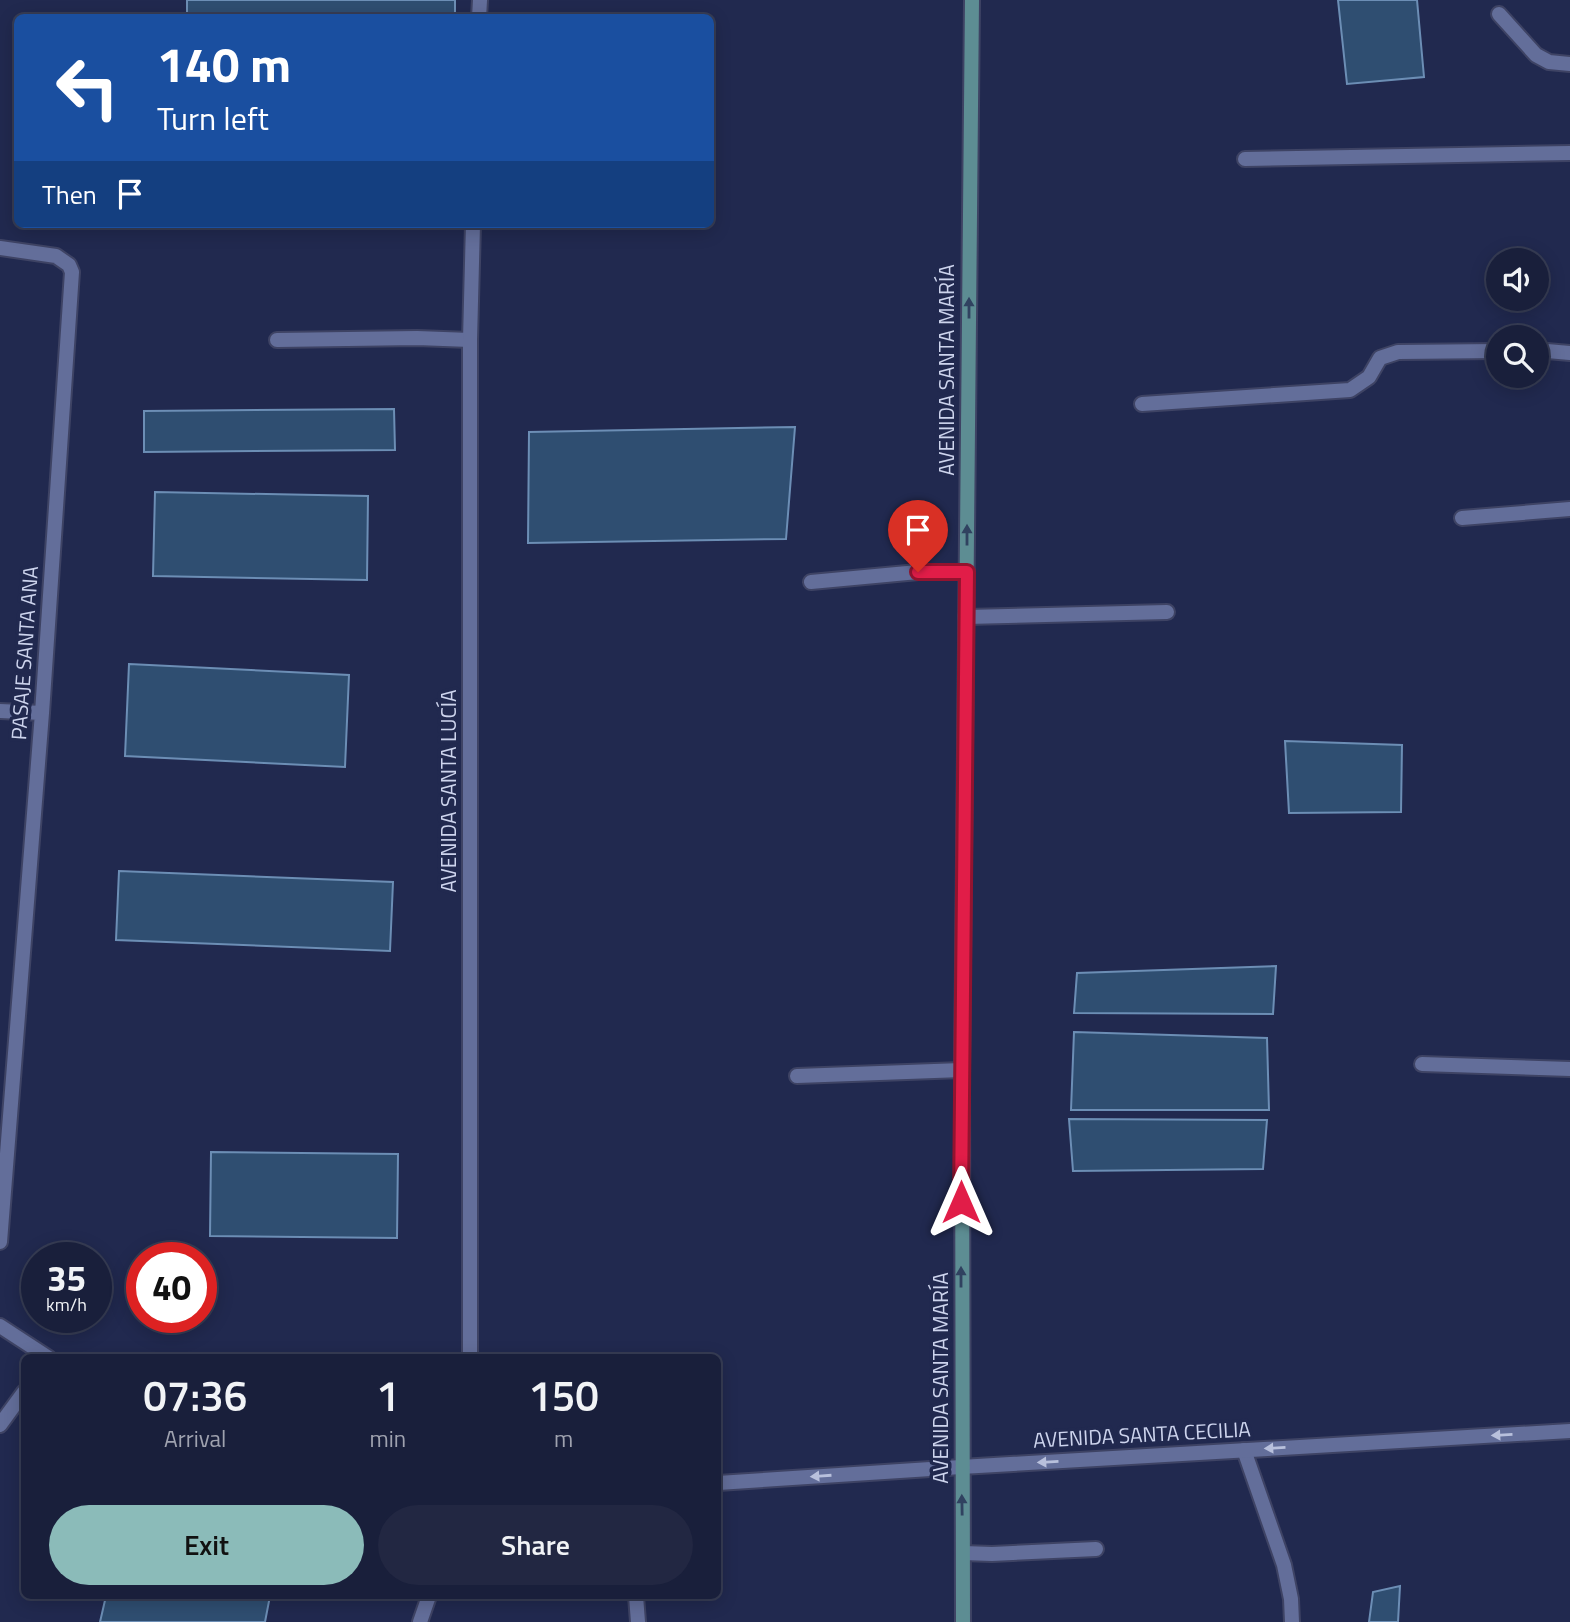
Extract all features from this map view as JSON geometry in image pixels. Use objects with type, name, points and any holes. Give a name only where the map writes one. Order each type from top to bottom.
[{"type":"street","name":"AVENIDA SANTA MARÍA","points":[[962,1622],[961,1070],[972,0]]},
{"type":"street","points":[[1499,14],[1536,55],[1549,62],[1570,64]]},
{"type":"street","points":[[1245,159],[1570,153]]},
{"type":"street","name":"AVENIDA SANTA LUCÍA","points":[[470,1354],[470,340],[473,228]]},
{"type":"street","name":"PASAJE SANTA ANA","points":[[0,248],[56,256],[69,265],[72,272],[42,713],[0,1242]]},
{"type":"street","points":[[277,340],[470,340]]},
{"type":"street","points":[[1142,404],[1350,390],[1369,377],[1380,358],[1398,352],[1486,351]]},
{"type":"street","points":[[1549,351],[1570,353]]},
{"type":"street","points":[[1462,518],[1570,509]]},
{"type":"street","points":[[811,582],[918,572],[967,572]]},
{"type":"street","points":[[967,617],[1167,612]]},
{"type":"street","points":[[0,712],[42,713]]},
{"type":"street","points":[[1422,1064],[1570,1069]]},
{"type":"street","points":[[797,1076],[961,1070]]},
{"type":"street","points":[[0,1326],[43,1354]]},
{"type":"street","points":[[0,1425],[21,1396]]},
{"type":"street","name":"AVENIDA SANTA CECILIA","points":[[721,1483],[961,1466],[1570,1431]]},
{"type":"street","points":[[1244,1450],[1284,1565],[1293,1622]]},
{"type":"street","points":[[962,1553],[1096,1549]]},
{"type":"street","points":[[420,1622],[428,1599]]},
{"type":"street","points":[[636,1599],[638,1622]]},
{"type":"building","points":[[187,0],[455,0],[455,14],[187,14]]},
{"type":"building","points":[[1338,0],[1417,0],[1424,77],[1347,84]]},
{"type":"building","points":[[394,409],[395,450],[144,452],[144,411]]},
{"type":"building","points":[[795,427],[786,539],[528,543],[529,432]]},
{"type":"building","points":[[155,492],[368,496],[367,580],[153,576]]},
{"type":"building","points":[[129,664],[349,675],[345,767],[125,756]]},
{"type":"building","points":[[1285,741],[1402,745],[1401,812],[1289,813]]},
{"type":"building","points":[[119,871],[393,882],[390,951],[116,940]]},
{"type":"building","points":[[1276,966],[1273,1014],[1074,1013],[1077,973]]},
{"type":"building","points":[[1074,1032],[1267,1038],[1269,1110],[1071,1110]]},
{"type":"building","points":[[1069,1119],[1267,1120],[1263,1169],[1073,1171]]},
{"type":"building","points":[[211,1152],[398,1154],[397,1238],[210,1236]]},
{"type":"building","points":[[1400,1586],[1398,1622],[1369,1622],[1373,1592]]},
{"type":"building","points":[[105,1599],[269,1599],[265,1622],[100,1622]]},
{"type":"route","points":[[918,572],[967,572],[961,1202]]}]
